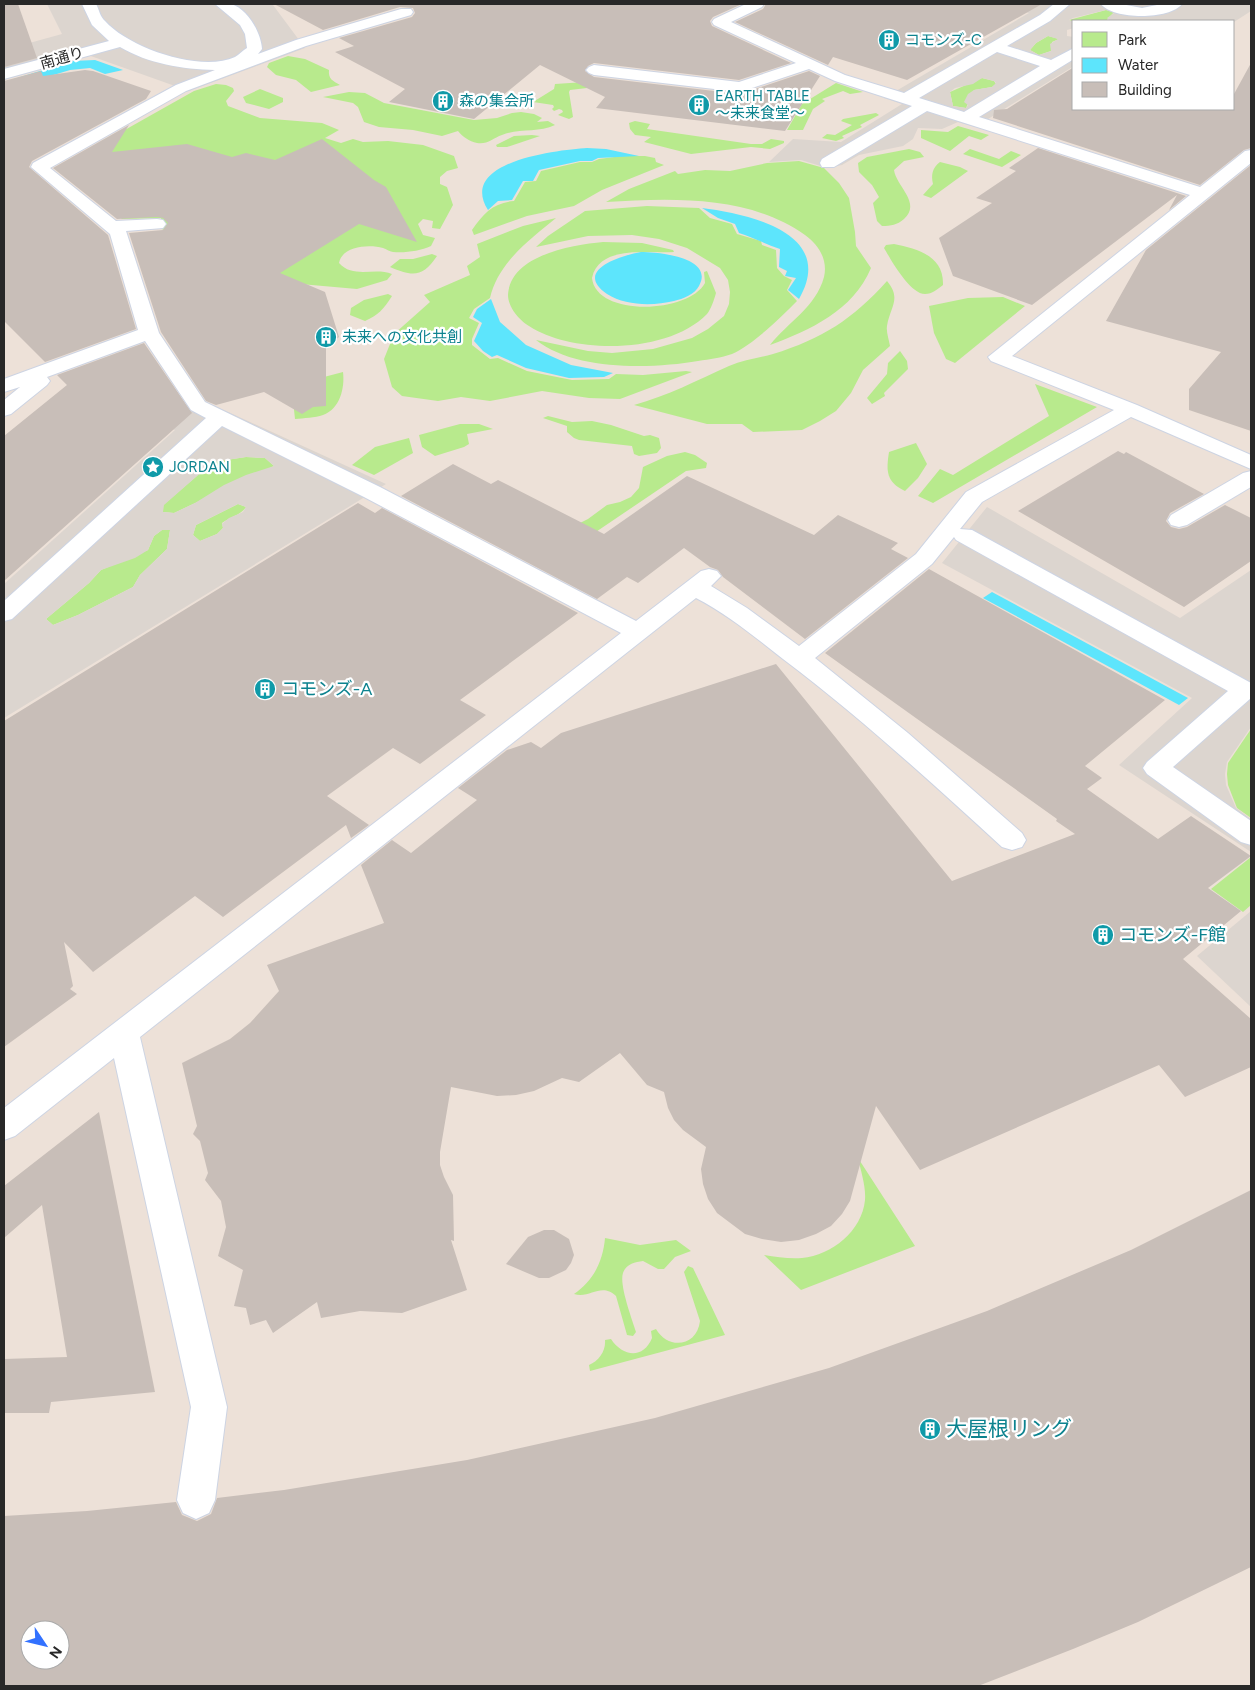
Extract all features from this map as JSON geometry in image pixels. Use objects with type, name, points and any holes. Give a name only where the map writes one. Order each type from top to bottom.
[{"type":"lane","points":[[89,4],[92,15],[99,26],[121,42],[149,54],[186,64],[223,64],[245,58],[255,49],[251,31],[242,19],[222,4]]},
{"type":"lane","points":[[757,4],[719,22],[840,78],[1203,194]]},
{"type":"lane","points":[[906,99],[1045,18],[1063,4]]},
{"type":"lane","points":[[1108,4],[1130,18],[1154,12],[1174,4]]},
{"type":"lane","points":[[406,12],[301,43],[181,88],[39,167],[118,232],[149,333],[198,406],[372,492],[638,632]]},
{"type":"lane","name":"南通り","points":[[4,74],[121,42]]},
{"type":"lane","points":[[995,47],[1052,65]]},
{"type":"lane","points":[[966,118],[1072,53]]},
{"type":"lane","points":[[594,70],[740,87],[810,64]]},
{"type":"lane","points":[[828,163],[926,105]]},
{"type":"lane","points":[[1251,156],[993,361],[1130,410],[1251,464]]},
{"type":"lane","points":[[112,227],[157,224]]},
{"type":"lane","points":[[4,386],[149,333]]},
{"type":"lane","points":[[4,410],[59,366]]},
{"type":"lane","points":[[800,658],[924,559],[974,497],[1130,410]]},
{"type":"lane","points":[[4,614],[220,417]]},
{"type":"lane","points":[[1179,520],[1251,478]]},
{"type":"lane","points":[[964,535],[1245,690],[1156,768],[1251,835]]},
{"type":"lane","points":[[4,1126],[702,582],[716,598],[800,658],[891,731],[1012,840]]},
{"type":"lane","points":[[124,1034],[208,1407],[196,1500]]},
{"type":"green space","points":[[1106,10],[1114,12],[1107,20],[1069,20]]},
{"type":"green space","points":[[1048,36],[1059,39],[1052,42],[1051,51],[1039,55],[1030,50],[1036,43]]},
{"type":"green space","points":[[288,56],[305,59],[329,70],[330,78],[340,85],[311,92],[296,80],[276,75],[267,67],[269,63]]},
{"type":"green space","points":[[982,78],[994,81],[996,84],[992,87],[974,90],[966,108],[953,106],[950,92]]},
{"type":"green space","points":[[585,82],[587,88],[570,90],[569,92],[573,117],[569,119],[558,115],[563,112],[562,110],[554,111],[552,109],[553,105],[533,102],[554,89],[555,84]]},
{"type":"green space","points":[[836,83],[863,92],[850,94],[843,91],[822,99],[825,101],[813,109],[803,130],[787,130],[802,104]]},
{"type":"green space","points":[[216,84],[233,88],[234,91],[226,101],[228,106],[260,118],[322,123],[339,130],[325,138],[341,143],[353,139],[363,142],[388,141],[423,145],[454,156],[458,168],[447,171],[440,177],[440,184],[447,187],[453,205],[440,229],[432,228],[433,221],[423,219],[418,224],[423,235],[435,238],[431,246],[418,250],[392,252],[371,246],[357,248],[345,253],[339,263],[345,268],[357,272],[385,272],[392,274],[387,280],[357,289],[289,283],[258,266],[159,228],[161,218],[122,219],[59,167],[194,91]]},
{"type":"green space","points":[[260,89],[283,98],[283,102],[269,109],[246,103],[243,97]]},
{"type":"green space","points":[[349,92],[365,93],[384,103],[474,120],[497,118],[521,112],[534,114],[542,118],[537,122],[548,121],[555,125],[542,129],[508,133],[487,142],[477,143],[466,138],[458,131],[442,136],[413,130],[379,127],[364,122],[358,107],[353,103],[323,97]]},
{"type":"green space","points":[[876,113],[879,115],[860,125],[862,127],[842,136],[844,138],[836,141],[822,138],[827,134],[835,135],[852,125],[841,121],[843,119]]},
{"type":"green space","points":[[635,121],[650,124],[647,129],[751,144],[762,144],[771,139],[784,141],[784,143],[770,149],[751,147],[691,154],[644,142],[651,137],[635,135],[630,129],[629,123]]},
{"type":"green space","points":[[958,126],[989,135],[981,140],[969,136],[950,151],[921,138],[921,130],[948,132]]},
{"type":"green space","points":[[514,136],[540,136],[507,147],[497,147],[496,145]]},
{"type":"green space","points":[[909,149],[920,152],[924,157],[904,161],[894,170],[909,201],[909,213],[899,223],[882,226],[877,221],[873,203],[879,197],[872,185],[859,172],[858,163],[867,157]]},
{"type":"green space","points":[[970,149],[999,159],[1011,151],[1021,155],[1002,167],[963,154]]},
{"type":"green space","points":[[622,156],[655,158],[656,162],[664,165],[602,190],[574,206],[527,216],[474,235],[472,230],[485,214],[500,204],[514,201],[525,182],[536,181],[541,171],[580,162],[592,162],[599,159]]},
{"type":"green space","points":[[799,161],[824,168],[839,183],[849,198],[856,246],[871,268],[853,296],[829,317],[800,333],[770,345],[801,314],[820,288],[824,277],[825,265],[821,253],[810,239],[783,222],[760,212],[735,206],[683,200],[606,202],[629,189],[675,171],[678,174],[705,170],[730,171],[767,163]]},
{"type":"green space","points":[[940,162],[968,171],[931,198],[923,195],[933,184],[933,172]]},
{"type":"green space","points":[[647,206],[699,208],[710,218],[732,224],[737,234],[761,241],[762,245],[776,250],[777,268],[784,276],[792,280],[787,290],[797,301],[766,330],[740,350],[724,356],[679,364],[636,366],[592,362],[552,350],[536,340],[588,351],[612,353],[653,349],[692,338],[708,329],[724,316],[729,304],[728,280],[720,268],[687,248],[659,239],[632,235],[588,236],[536,247],[548,236],[585,211]]},
{"type":"green space","points":[[556,218],[516,253],[500,274],[490,298],[474,309],[469,318],[479,323],[472,339],[472,345],[490,359],[498,358],[527,371],[572,380],[609,379],[616,374],[643,375],[692,372],[620,399],[589,398],[542,391],[490,401],[461,397],[438,401],[402,396],[392,387],[384,359],[394,334],[430,302],[424,295],[470,275],[467,266],[480,257],[477,244],[523,226]]},
{"type":"green space","points":[[603,242],[642,243],[673,250],[674,252],[627,253],[615,255],[604,260],[597,267],[592,278],[597,291],[609,300],[625,305],[644,307],[681,301],[695,293],[705,283],[704,272],[707,271],[716,293],[707,314],[690,327],[669,337],[645,343],[620,346],[570,342],[529,326],[518,317],[508,300],[508,295],[511,281],[519,270],[531,261],[560,250]]},
{"type":"green space","points":[[894,244],[912,248],[934,261],[942,275],[943,285],[935,291],[925,294],[919,293],[907,283],[884,248],[886,245]]},
{"type":"green space","points":[[432,254],[437,256],[432,263],[417,273],[405,272],[390,267],[400,259],[413,259]]},
{"type":"green space","points":[[887,281],[894,293],[894,303],[887,326],[890,346],[863,370],[851,393],[836,411],[802,430],[753,432],[742,424],[707,424],[634,405],[670,392],[734,364],[773,354],[807,342],[849,317]]},
{"type":"green space","points":[[388,294],[392,296],[386,305],[370,319],[365,321],[350,315],[351,308],[364,300]]},
{"type":"green space","points":[[1003,297],[1025,306],[955,363],[946,359],[934,333],[929,306],[968,298]]},
{"type":"green space","points":[[900,351],[907,361],[908,369],[884,393],[885,396],[872,404],[867,398],[887,374],[888,363]]},
{"type":"green space","points":[[343,372],[342,391],[334,408],[320,416],[295,419],[293,400],[305,382]]},
{"type":"green space","points":[[1035,384],[1097,407],[933,503],[918,496],[940,469],[953,475],[1049,416]]},
{"type":"green space","points":[[548,416],[572,422],[592,421],[644,436],[650,435],[659,438],[661,448],[657,453],[639,456],[634,454],[632,446],[579,440],[567,432],[567,426],[543,418]]},
{"type":"green space","points":[[460,424],[479,424],[493,429],[467,434],[469,444],[435,456],[422,447],[419,435]]},
{"type":"green space","points":[[409,438],[413,453],[374,475],[352,465],[375,447]]},
{"type":"green space","points":[[916,443],[927,464],[918,478],[905,491],[891,480],[888,470],[889,452]]},
{"type":"green space","points":[[685,452],[695,455],[707,463],[706,468],[686,471],[547,565],[572,527],[588,519],[607,505],[631,497],[639,488],[643,467],[667,456]]},
{"type":"green space","points":[[246,457],[265,458],[274,466],[174,513],[163,512],[163,505],[213,462]]},
{"type":"green space","points":[[238,504],[246,507],[222,523],[223,528],[217,534],[200,541],[193,535],[196,525]]},
{"type":"green space","points":[[162,530],[170,530],[167,549],[140,575],[133,587],[78,615],[53,625],[46,619],[89,583],[101,570],[148,550],[154,536]]},
{"type":"green space","points":[[1251,729],[1251,818],[1237,808],[1228,785],[1227,774],[1228,763]]},
{"type":"green space","points":[[1251,857],[1251,905],[1243,912],[1211,889]]},
{"type":"green space","points":[[858,1158],[915,1246],[801,1290],[764,1255],[792,1258],[813,1256],[834,1247],[844,1240],[858,1222],[865,1200],[864,1184]]},
{"type":"green space","points":[[605,1238],[640,1245],[676,1240],[691,1251],[675,1257],[664,1269],[658,1269],[643,1261],[626,1267],[622,1278],[626,1302],[636,1332],[633,1336],[627,1335],[616,1296],[611,1292],[605,1290],[580,1295],[574,1294],[587,1283],[596,1270],[602,1255]]},
{"type":"green space","points":[[688,1266],[693,1268],[725,1335],[590,1371],[589,1365],[601,1355],[605,1340],[611,1339],[621,1349],[632,1353],[643,1350],[648,1345],[652,1338],[651,1331],[656,1329],[661,1336],[674,1343],[681,1343],[694,1336],[700,1321],[684,1272]]},
{"type":"shaded area","points":[[47,4],[276,4],[273,5],[305,48],[189,91],[88,55],[4,79],[4,64],[12,65],[14,60],[4,60],[4,50],[62,34]]},
{"type":"shaded area","points":[[996,4],[1251,4],[1251,11],[1235,21],[1109,20],[1107,18],[1114,13],[1106,10],[1073,18],[1069,20],[1072,21],[1072,29],[1067,30],[1067,36],[1072,37],[1072,67],[975,127],[958,122],[942,129],[918,128],[913,139],[903,146],[859,155],[842,165],[827,168],[801,160],[769,162],[793,139],[841,142],[902,104],[884,98],[1029,13]],"holes":[[[1048,36],[1058,39],[1050,44],[1051,51],[1039,55],[1030,50],[1036,43]],[[982,78],[996,83],[992,87],[974,90],[968,94],[964,102],[968,105],[966,108],[953,106],[950,92],[955,88],[973,84]]]},
{"type":"shaded area","points":[[213,405],[386,484],[4,718],[4,584],[175,430],[158,425],[178,407]],"holes":[[[246,457],[265,458],[274,466],[246,475],[224,485],[195,503],[174,513],[163,512],[164,505],[213,462]],[[238,504],[246,507],[243,512],[229,518],[222,524],[223,528],[217,534],[200,541],[193,535],[196,525]],[[162,530],[170,530],[167,549],[140,575],[133,587],[78,615],[53,625],[46,619],[89,583],[101,570],[135,558],[148,550],[154,536]]]},
{"type":"shaded area","points":[[987,507],[1180,618],[1251,570],[1251,727],[1227,762],[1225,774],[1226,785],[1236,808],[1251,819],[1251,852],[1119,765],[1192,698],[942,563]]},
{"type":"shaded area","points":[[1251,911],[1251,1007],[1197,956]]},
{"type":"water","points":[[95,60],[123,70],[105,74],[90,68],[70,70],[4,90],[4,82],[73,61]]},
{"type":"water","points":[[587,148],[606,149],[639,156],[598,158],[592,161],[580,161],[539,170],[533,181],[523,181],[512,200],[498,201],[488,210],[482,193],[486,180],[498,169],[515,161],[535,156]]},
{"type":"water","points":[[702,208],[742,215],[763,222],[782,231],[797,243],[806,258],[808,276],[799,299],[788,290],[796,278],[785,276],[787,271],[779,267],[780,249],[739,233],[735,224],[718,218]]},
{"type":"water","points":[[641,252],[671,255],[692,262],[699,268],[702,276],[699,286],[692,294],[681,299],[666,303],[640,304],[614,298],[598,285],[595,278],[598,271],[604,265],[623,256]]},
{"type":"water","points":[[491,299],[500,322],[526,345],[571,365],[613,373],[604,377],[569,378],[526,368],[497,355],[492,357],[474,341],[482,323],[473,317],[477,309]]},
{"type":"water","points":[[992,592],[1188,698],[1179,705],[983,598]]},
{"type":"building","points":[[4,4],[18,4],[37,58],[4,67]]},
{"type":"building","points":[[274,4],[742,4],[713,17],[710,21],[712,26],[791,63],[739,80],[594,63],[588,66],[585,71],[594,77],[740,94],[809,71],[820,76],[785,131],[596,108],[605,97],[540,65],[474,119],[389,102],[405,89],[335,52],[354,46],[339,38],[412,17],[415,13],[413,8],[400,7],[323,30]]},
{"type":"building","name":"コモンズ-C","points":[[766,4],[1042,4],[907,80],[833,57],[828,65],[735,22],[763,9]]},
{"type":"building","points":[[1251,63],[1251,148],[1244,150],[1200,185],[993,118],[994,110],[1007,109],[1072,68],[1072,110],[1235,110],[1235,92]]},
{"type":"building","points":[[85,70],[151,91],[146,99],[32,161],[29,167],[108,235],[136,329],[45,362],[4,321],[4,81],[41,71],[43,76]]},
{"type":"building","points":[[129,125],[112,152],[187,144],[232,157],[246,153],[275,160],[322,139],[374,180],[386,187],[417,242],[359,224],[280,273],[325,292],[339,337],[326,348],[326,406],[313,407],[302,414],[264,392],[216,405],[206,401],[161,332],[129,233],[163,230],[168,223],[163,218],[157,217],[117,219],[53,168]]},
{"type":"building","points":[[1038,148],[1186,196],[1169,210],[1177,195],[1032,305],[953,276],[939,238],[992,203],[976,198],[1016,171],[1009,168]]},
{"type":"building","points":[[1251,165],[1251,431],[1189,410],[1189,389],[1221,352],[1106,321],[1146,250]]},
{"type":"building","points":[[144,343],[192,413],[4,581],[4,436],[67,385],[57,375]]},
{"type":"building","points":[[1118,451],[1124,454],[1126,452],[1204,494],[1170,513],[1166,521],[1171,527],[1179,529],[1187,527],[1225,505],[1251,518],[1251,561],[1184,607],[1018,511]]},
{"type":"building","points":[[453,464],[491,484],[498,480],[604,534],[687,476],[814,535],[838,515],[898,543],[891,549],[908,558],[805,639],[723,577],[718,570],[710,567],[684,548],[638,583],[627,577],[597,599],[401,496]]},
{"type":"building","name":"コモンズ-A","points":[[358,503],[375,513],[382,508],[578,613],[460,700],[486,715],[420,764],[393,748],[327,796],[369,825],[351,838],[346,825],[223,917],[195,896],[93,972],[64,942],[73,986],[70,989],[77,994],[4,1047],[4,721]]},
{"type":"building","points":[[929,569],[1165,700],[1085,766],[1102,778],[1087,789],[1158,839],[1191,816],[1251,856],[1208,888],[1241,911],[1183,959],[1251,1019],[1251,1067],[1185,1097],[1159,1065],[920,1170],[876,1106],[850,1201],[842,1214],[831,1226],[816,1234],[799,1240],[781,1242],[745,1234],[717,1213],[708,1199],[703,1184],[701,1169],[706,1147],[683,1130],[674,1120],[668,1108],[664,1092],[647,1085],[620,1053],[579,1082],[562,1078],[534,1091],[516,1095],[497,1096],[451,1087],[440,1152],[440,1165],[453,1195],[454,1241],[451,1240],[467,1290],[402,1313],[360,1311],[321,1318],[317,1302],[273,1333],[266,1320],[250,1325],[246,1308],[234,1306],[243,1270],[218,1256],[226,1227],[221,1201],[205,1180],[208,1173],[200,1141],[193,1134],[197,1126],[182,1063],[230,1039],[250,1023],[279,991],[267,965],[384,923],[361,865],[392,840],[411,853],[477,800],[458,788],[507,750],[531,742],[541,748],[561,733],[776,664],[952,881],[1075,834],[1056,821],[1057,819],[825,653]]},
{"type":"building","points":[[99,1112],[155,1392],[51,1402],[49,1413],[4,1413],[4,1359],[67,1357],[42,1205],[4,1238],[4,1186]]},
{"type":"building","name":"大屋根リング","points":[[1251,1190],[1251,1567],[1138,1622],[978,1686],[4,1686],[4,1516],[87,1511],[176,1502],[182,1515],[197,1521],[211,1514],[217,1498],[284,1490],[467,1460],[655,1418],[829,1368],[987,1311],[1131,1250]]},
{"type":"building","points":[[544,1230],[554,1230],[569,1239],[574,1255],[566,1270],[549,1278],[539,1278],[506,1264],[528,1237]]},
{"type":"place","name":"コモンズ-C","points":[[889,40]]},
{"type":"place","name":"森の集会所","points":[[443,101]]},
{"type":"place","name":"EARTH TABLE 〜未来食堂〜","points":[[699,105]]},
{"type":"place","name":"未来への文化共創","points":[[326,337]]},
{"type":"place","name":"JORDAN","points":[[153,467]]},
{"type":"place","name":"コモンズ-A","points":[[265,689]]},
{"type":"place","name":"コモンズ-F館","points":[[1103,935]]},
{"type":"place","name":"大屋根リング","points":[[930,1429]]}]
